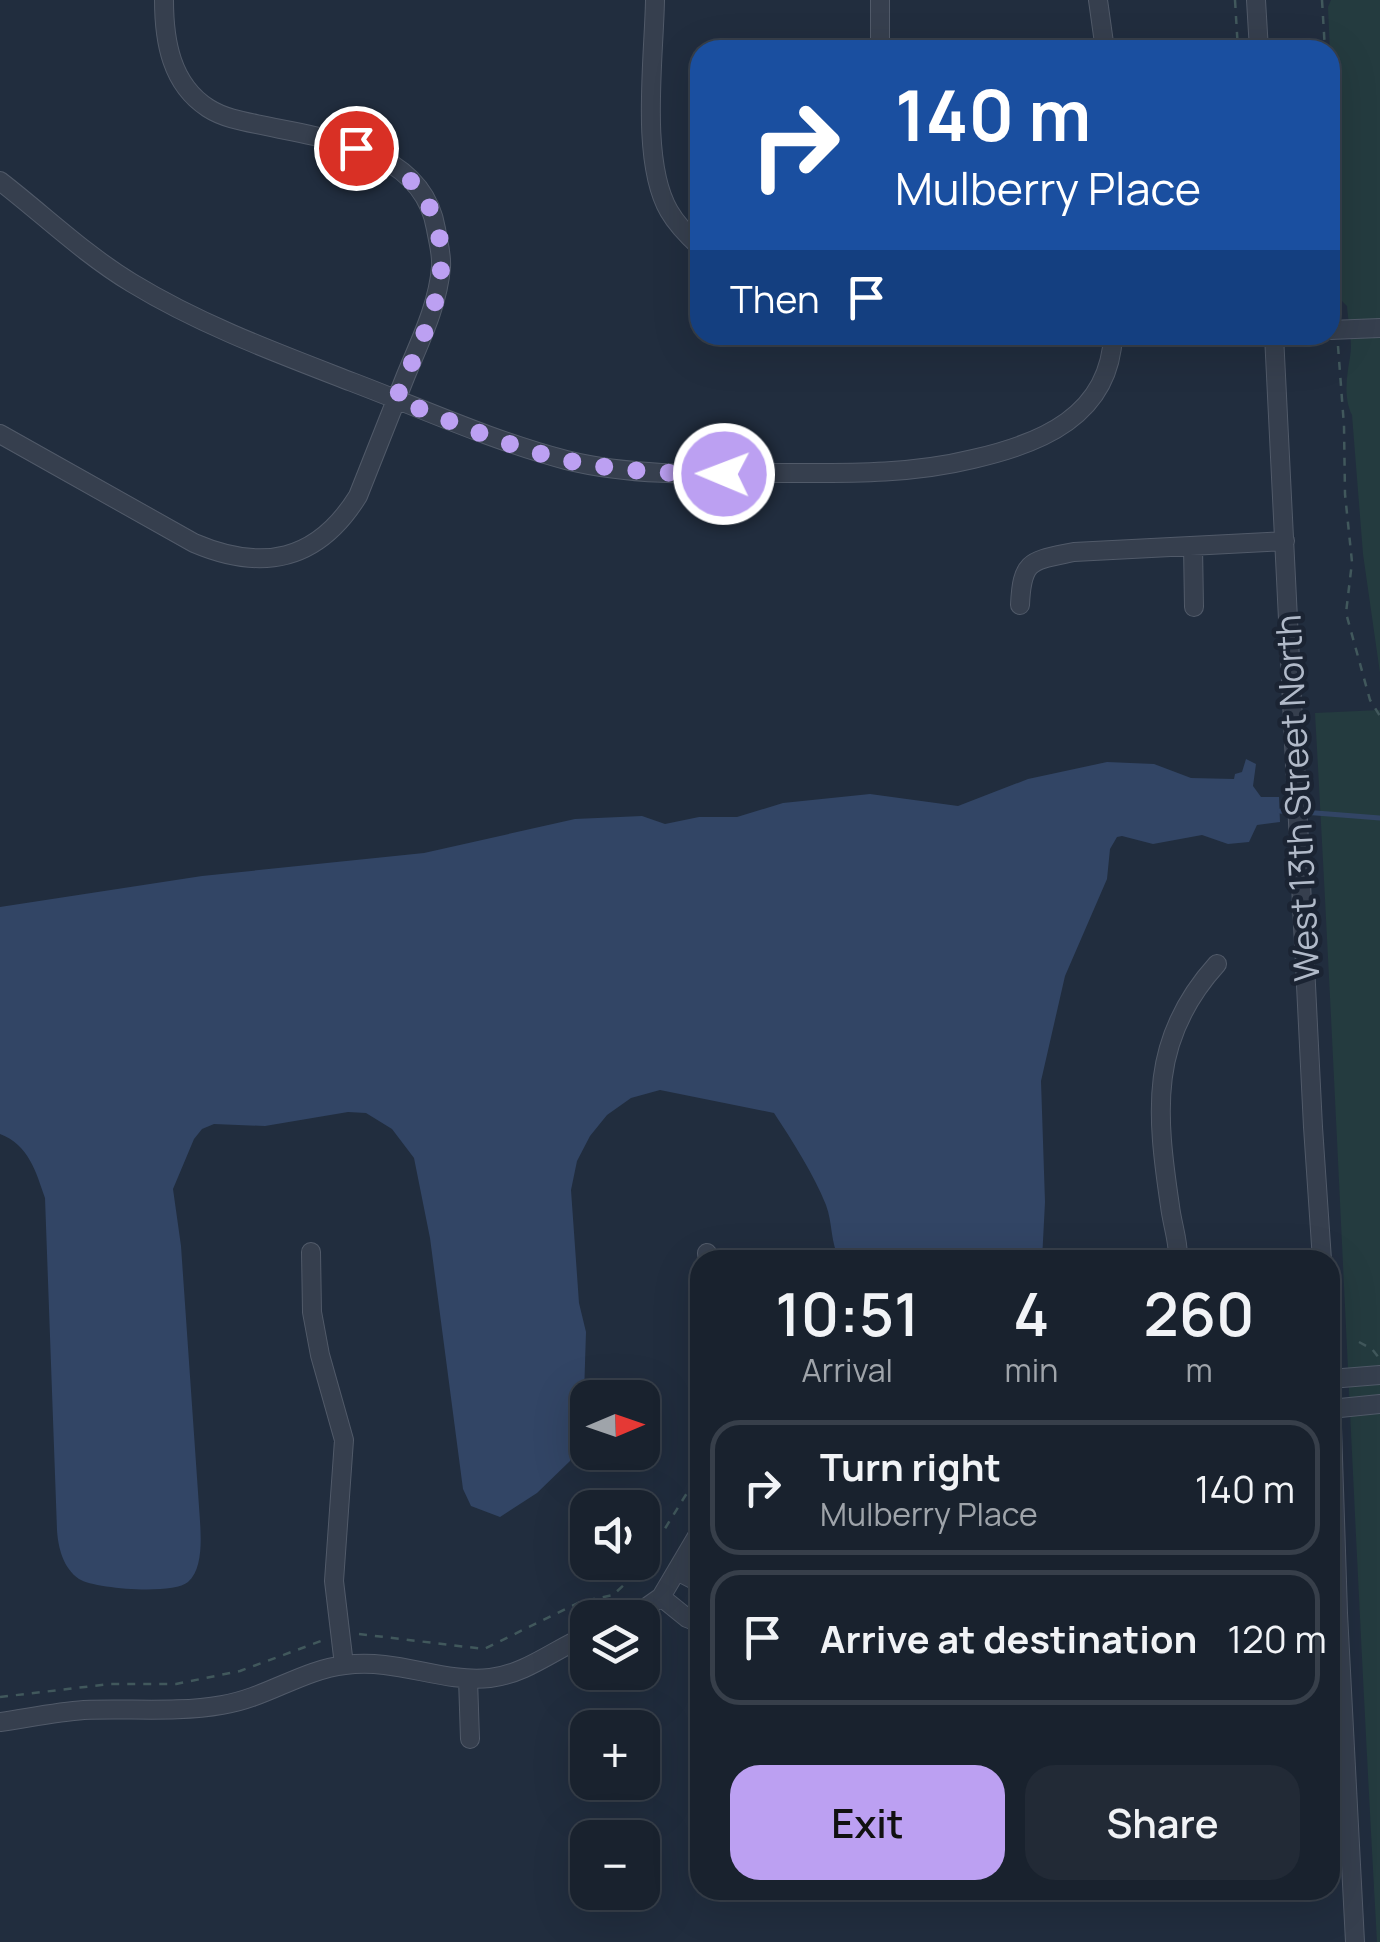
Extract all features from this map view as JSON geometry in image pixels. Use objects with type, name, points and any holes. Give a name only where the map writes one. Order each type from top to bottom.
[{"type":"street","points":[[0,434],[194,543],[226,557],[279,558],[326,536],[358,496],[437,294],[442,262],[434,215],[424,194],[404,171],[380,156],[332,140],[232,119],[208,108],[176,72],[166,46],[164,0]]},
{"type":"street","points":[[656,0],[654,163],[668,210],[690,236]]},
{"type":"street","points":[[880,0],[880,40]]},
{"type":"street","points":[[1098,0],[1104,40]]},
{"type":"street","points":[[1256,0],[1258,40]]},
{"type":"street","points":[[0,182],[128,281],[224,332],[514,445],[570,461],[630,470],[690,474],[926,470],[1019,447],[1067,424],[1083,408],[1108,366],[1111,345]]},
{"type":"street","points":[[1340,330],[1380,328]]},
{"type":"street","name":"West 13th Street North","points":[[1275,345],[1321,1250]]},
{"type":"street","points":[[1020,605],[1021,576],[1029,566],[1049,557],[1074,552],[1285,541]]},
{"type":"street","points":[[1193,546],[1194,607]]},
{"type":"street","points":[[1177,1250],[1158,1121],[1160,1086],[1168,1049],[1186,1002],[1218,964]]},
{"type":"street","points":[[312,1252],[312,1312],[344,1440],[334,1581],[344,1665]]},
{"type":"street","points":[[1340,1377],[1380,1375]]},
{"type":"street","points":[[1340,1407],[1380,1404]]},
{"type":"street","points":[[656,1600],[690,1548]]},
{"type":"street","points":[[677,1570],[690,1577]]},
{"type":"street","points":[[662,1596],[690,1619]]},
{"type":"street","points":[[0,1722],[80,1710],[244,1702],[304,1676],[373,1662],[468,1679],[516,1672],[570,1644]]},
{"type":"street","points":[[1340,1652],[1355,1942]]},
{"type":"street","points":[[468,1679],[470,1738]]},
{"type":"path","points":[[1235,0],[1237,40]]},
{"type":"path","points":[[1322,0],[1324,40]]},
{"type":"path","points":[[1334,345],[1352,562],[1346,613],[1370,700],[1380,716]]},
{"type":"path","points":[[1359,1342],[1380,1359]]},
{"type":"path","points":[[0,1697],[110,1684],[194,1681],[240,1671],[277,1654],[341,1637],[378,1634],[484,1649],[580,1602],[613,1594],[638,1572],[690,1488]]},
{"type":"green space","points":[[1331,0],[1380,0],[1380,673],[1347,393],[1351,345],[1340,277],[1340,40],[1329,40]]},
{"type":"green space","points":[[1380,710],[1380,1942],[1377,1942],[1315,713]]},
{"type":"water","points":[[1246,759],[1256,764],[1253,786],[1261,797],[1279,797],[1280,822],[1257,825],[1249,842],[1228,844],[1202,835],[1153,844],[1122,836],[1110,849],[1107,879],[1065,976],[1041,1081],[1043,1250],[836,1250],[821,1193],[774,1113],[660,1090],[631,1098],[607,1115],[577,1161],[571,1190],[579,1303],[586,1332],[584,1380],[570,1380],[570,1461],[537,1493],[500,1517],[471,1506],[463,1489],[430,1238],[414,1158],[392,1129],[366,1113],[348,1112],[265,1126],[214,1124],[202,1129],[173,1189],[181,1246],[200,1521],[196,1570],[180,1586],[151,1589],[88,1583],[69,1569],[60,1550],[57,1530],[45,1198],[25,1152],[0,1134],[0,907],[202,876],[424,853],[575,819],[642,816],[665,824],[699,817],[737,817],[783,803],[870,794],[958,806],[1028,779],[1107,762],[1154,764],[1191,778],[1234,779],[1235,774],[1242,772]]},
{"type":"waterway","points":[[1280,811],[1292,812]]},
{"type":"waterway","points":[[1303,812],[1380,818]]},
{"type":"route","points":[[356,148],[380,156],[404,171],[424,194],[434,215],[442,262],[437,294],[396,399],[514,445],[570,461],[630,470],[724,474]]}]
